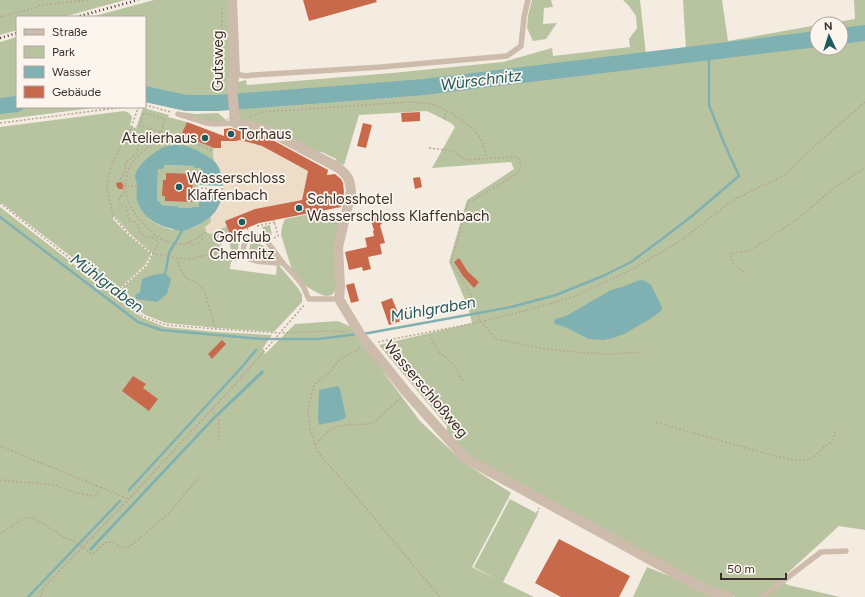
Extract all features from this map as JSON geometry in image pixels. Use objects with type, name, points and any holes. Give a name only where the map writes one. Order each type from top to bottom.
[{"type":"street","name":"Gutsweg","points":[[232,0],[235,74],[232,86],[236,120]]},
{"type":"street","points":[[236,120],[269,131],[337,167],[345,173],[350,183],[351,192],[338,247],[340,286],[339,299]]},
{"type":"street","name":"Wasserschloßweg","points":[[339,299],[363,337],[407,393],[464,458],[700,588],[728,597]]},
{"type":"lane","points":[[235,74],[246,76],[507,56],[521,46],[524,17],[528,0]]},
{"type":"lane","points":[[178,114],[214,124],[236,120]]},
{"type":"lane","points":[[283,263],[254,260],[249,258],[245,254],[244,244],[251,237],[258,236],[264,238],[304,287],[309,300],[339,299]]},
{"type":"lane","points":[[762,597],[821,552],[846,551]]},
{"type":"path","points":[[0,17],[41,5],[88,0]]},
{"type":"path","points":[[222,6],[221,41],[223,78],[232,86]]},
{"type":"path","points":[[236,120],[249,118],[263,112],[409,102],[422,103],[434,105],[447,111],[468,126],[478,135],[484,147],[487,159]]},
{"type":"path","points":[[0,203],[144,317],[166,325],[216,330],[279,333],[332,331],[384,341],[514,314],[573,297],[631,270],[677,243],[735,199],[785,175],[811,149],[865,102]]},
{"type":"path","points":[[146,104],[178,114]]},
{"type":"path","points":[[0,124],[118,108]]},
{"type":"path","points":[[139,108],[108,178],[107,185],[113,216],[131,237],[152,254],[189,259],[225,251]]},
{"type":"path","points":[[444,119],[447,111]]},
{"type":"path","points":[[161,132],[140,126],[144,113],[166,119],[161,132],[161,139]]},
{"type":"path","points":[[159,242],[152,237],[144,237],[140,232],[139,226],[135,222],[129,220],[126,207],[120,205],[119,198],[123,195],[126,177],[134,160],[156,142],[170,137],[187,140],[213,151]]},
{"type":"path","points":[[156,142],[146,139],[138,146],[137,153],[126,163],[126,170],[121,178],[125,185],[126,193],[134,214],[161,239],[169,242],[182,244],[206,232]]},
{"type":"path","points":[[429,148],[452,151],[466,160],[514,157],[518,158],[522,167],[516,174],[468,203],[452,262],[462,277],[477,310],[480,322]]},
{"type":"path","points":[[743,272],[731,261],[730,258],[732,253],[748,250],[764,242],[800,217],[835,187],[865,168]]},
{"type":"path","points":[[125,185],[137,186]]},
{"type":"path","points":[[193,188],[223,189]]},
{"type":"path","points":[[257,226],[274,221],[278,236],[267,243]]},
{"type":"path","points":[[214,232],[231,261],[249,258]]},
{"type":"path","points":[[188,242],[192,245],[198,244],[201,242],[201,235]]},
{"type":"path","points":[[114,294],[146,266],[161,239]]},
{"type":"path","points":[[176,258],[186,278],[195,282],[204,290],[216,330]]},
{"type":"path","points":[[40,597],[44,587],[129,499],[309,300]]},
{"type":"path","points":[[483,324],[496,339],[544,349],[596,354],[643,352]]},
{"type":"path","points":[[363,337],[339,360],[329,373],[314,385],[308,410],[310,428],[317,450],[321,456],[440,597]]},
{"type":"path","points":[[431,338],[439,352],[452,364],[464,381]]},
{"type":"path","points":[[315,444],[333,428],[347,425],[374,423],[407,393]]},
{"type":"path","points":[[212,409],[219,421],[219,441]]},
{"type":"path","points":[[656,422],[799,460],[806,460],[816,455],[830,444],[833,440],[835,432]]},
{"type":"path","points":[[0,446],[129,499]]},
{"type":"path","points":[[0,534],[23,518],[28,518],[40,522],[82,546],[92,554],[95,553],[102,544],[107,542],[122,548],[130,546],[166,516],[199,477]]},
{"type":"path","points":[[0,480],[54,485],[73,492],[93,496],[95,496],[100,490]]},
{"type":"green space","points":[[0,0],[125,0],[67,16],[16,16],[16,30],[0,35]]},
{"type":"green space","points":[[154,0],[228,0],[232,74],[228,80],[229,97],[188,96],[146,90],[146,16],[95,16]]},
{"type":"green space","points":[[532,0],[551,0],[553,7],[544,8],[543,24],[557,23],[546,39],[533,41],[527,28]]},
{"type":"green space","points":[[623,0],[640,0],[646,55],[686,50],[683,0],[722,0],[728,41],[809,26],[809,56],[849,56],[849,20],[855,19],[854,0],[865,0],[865,530],[839,526],[780,580],[788,585],[840,597],[735,597],[710,589],[465,457],[447,436],[447,426],[379,345],[472,323],[468,307],[449,262],[467,200],[514,169],[511,162],[432,168],[455,127],[451,123],[427,111],[359,115],[344,165],[322,152],[318,153],[241,120],[239,117],[235,86],[238,82],[246,80],[247,85],[503,62],[552,48],[553,56],[630,47],[629,39],[637,28],[636,16]]},
{"type":"green space","points":[[16,37],[16,101],[0,103],[0,42]]},
{"type":"green space","points":[[16,108],[92,108],[0,120],[0,110]]},
{"type":"green space","points":[[144,108],[187,122],[181,135],[214,148],[214,161],[186,146],[137,183],[142,204],[149,219],[173,230],[186,229],[199,225],[211,217],[210,234],[227,226],[229,233],[215,239],[231,261],[230,269],[276,275],[277,263],[298,288],[302,295],[302,302],[274,332],[166,323],[145,315],[121,295],[121,289],[147,266],[153,254],[132,236],[114,216],[113,219],[130,237],[151,254],[145,265],[120,288],[114,290],[0,202],[0,127],[124,111],[129,113],[132,117],[130,126],[136,128]],"holes":[[[140,292],[157,302],[146,300],[135,295]]]},
{"type":"green space","points":[[180,112],[196,114],[218,113],[226,120],[231,116],[227,120],[222,122],[215,122],[199,119]]},
{"type":"green space","points":[[163,165],[194,166],[201,168],[200,207],[178,208],[178,206],[160,205],[157,201],[158,169]]},
{"type":"green space","points":[[0,207],[143,318],[165,327],[272,335],[263,348],[265,354],[295,324],[338,321],[351,327],[420,421],[463,462],[511,493],[472,567],[496,579],[474,567],[510,499],[538,514],[503,582],[534,597],[0,597]]},
{"type":"green space","points":[[325,211],[330,220],[341,220],[336,289],[332,295],[327,296],[322,295],[306,286],[292,270],[281,235],[282,226],[285,219]]},
{"type":"green space","points":[[270,225],[272,235],[269,240],[262,227]]},
{"type":"green space","points":[[242,238],[238,248],[241,258],[233,257],[229,242]]},
{"type":"green space","points":[[253,243],[264,246],[277,259],[252,255],[249,249],[250,245]]},
{"type":"green space","points":[[647,567],[721,597],[633,597]]},
{"type":"shaded area","points":[[240,140],[262,146],[308,171],[302,200],[255,209],[225,221],[227,226],[210,234],[206,232],[205,227],[211,222],[211,217],[219,206],[224,187],[221,172],[214,161],[213,151],[214,148],[221,148],[221,141]]},
{"type":"water","points":[[174,145],[189,147],[213,160],[219,167],[224,186],[220,203],[215,212],[202,223],[182,231],[161,226],[151,220],[142,211],[137,200],[136,172],[150,156],[158,150]],"holes":[[[164,165],[194,166],[194,168],[201,168],[199,207],[178,208],[178,206],[161,205],[160,202],[157,201],[158,169],[163,169]]]},
{"type":"water","points":[[165,273],[171,279],[167,294],[157,302],[136,299],[135,295],[140,292],[142,279]]},
{"type":"water","points":[[642,280],[651,285],[662,307],[662,310],[650,319],[624,334],[604,340],[589,339],[565,327],[555,324],[555,319],[566,316],[611,290]]},
{"type":"water","points":[[262,370],[265,372],[211,423],[91,551],[89,549],[213,417]]},
{"type":"water","points":[[338,386],[346,417],[342,420],[319,425],[319,390]]},
{"type":"pier","points":[[198,185],[224,186],[223,193],[198,192]]},
{"type":"building","points":[[303,0],[376,0],[377,2],[309,21]]},
{"type":"building","points":[[420,112],[420,121],[402,122],[401,113]]},
{"type":"building","points":[[187,122],[224,136],[224,129],[231,128],[267,137],[328,170],[327,175],[335,174],[343,183],[344,192],[341,207],[259,223],[230,235],[225,221],[255,209],[302,200],[308,171],[262,146],[240,140],[221,141],[221,148],[214,148],[181,135]]},
{"type":"building","points":[[363,123],[372,125],[366,148],[357,146]]},
{"type":"building","name":"Wasserschloss Klaffenbach","points":[[166,173],[193,174],[192,202],[165,201],[165,196],[162,196],[163,180],[166,180]]},
{"type":"building","points":[[420,177],[422,187],[415,189],[413,178]]},
{"type":"building","points":[[121,182],[123,189],[119,189],[116,183]]},
{"type":"building","points":[[379,215],[385,243],[380,244],[382,254],[368,257],[371,269],[363,271],[362,267],[349,270],[345,252],[367,247],[365,238],[374,236],[374,230],[370,218]]},
{"type":"building","points":[[459,258],[468,272],[479,282],[474,288],[463,276],[454,262]]},
{"type":"building","points":[[354,283],[359,301],[351,303],[346,285]]},
{"type":"building","points":[[392,298],[401,321],[389,325],[381,302]]},
{"type":"building","points":[[222,340],[226,344],[212,359],[208,354]]},
{"type":"building","points":[[133,376],[146,384],[143,388],[158,399],[149,411],[122,391]]},
{"type":"building","points":[[559,539],[630,576],[619,597],[561,597],[535,583]]},
{"type":"waterway","name":"Würschnitz","points":[[849,35],[865,33]]},
{"type":"waterway","name":"Würschnitz","points":[[146,94],[186,103],[217,103],[424,87],[809,40]]},
{"type":"waterway","name":"Mühlgraben","points":[[363,334],[511,307],[556,295],[603,276],[631,262],[692,216],[739,176],[709,105],[709,53]]},
{"type":"waterway","name":"Würschnitz","points":[[0,106],[16,104]]},
{"type":"waterway","name":"Mühlgraben","points":[[0,217],[138,322],[161,330],[262,339],[318,339],[358,334]]},
{"type":"waterway","points":[[165,273],[169,253],[182,231]]},
{"type":"waterway","points":[[129,490],[256,350]]},
{"type":"waterway","points":[[28,597],[120,501]]},
{"type":"railway","points":[[80,16],[138,0]]},
{"type":"railway","points":[[0,38],[16,33]]},
{"type":"place","name":"Torhaus","points":[[231,134]]},
{"type":"place","name":"Atelierhaus","points":[[205,138]]},
{"type":"place","name":"Wasserschloss Klaffenbach","points":[[179,187]]},
{"type":"place","name":"Schlosshotel Wasserschloss Klaffenbach","points":[[299,208]]},
{"type":"place","name":"Golfclub Chemnitz","points":[[242,222]]}]
